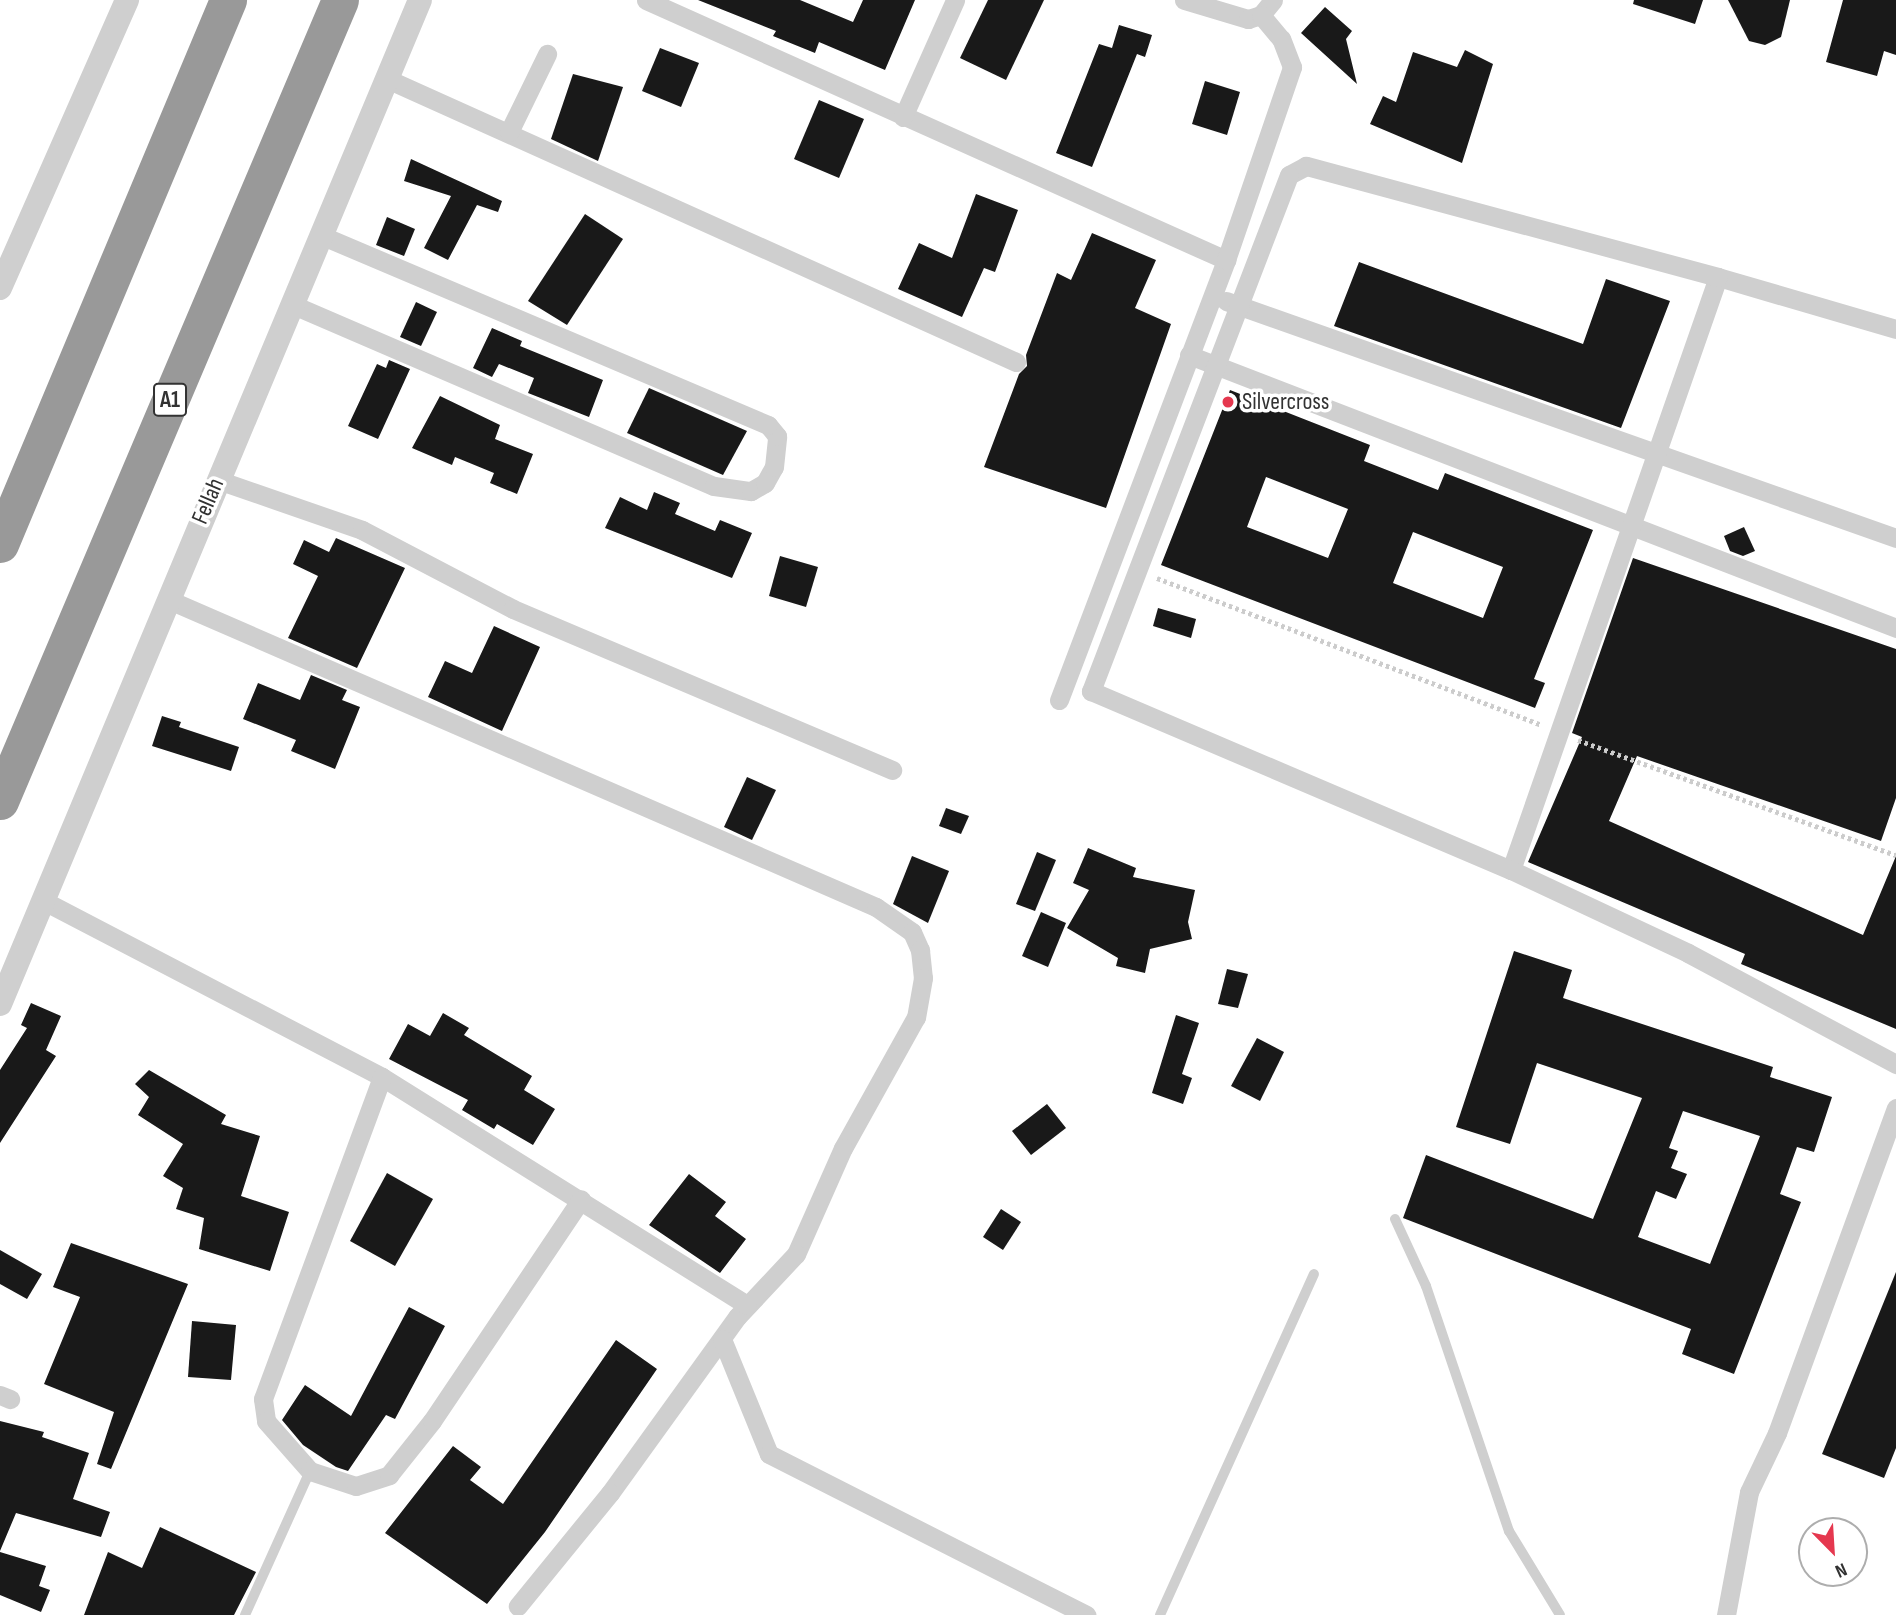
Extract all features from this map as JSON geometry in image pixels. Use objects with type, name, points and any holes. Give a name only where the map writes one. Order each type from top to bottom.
[{"type":"highway","points":[[0,544],[228,0]]},
{"type":"highway","name":"A1","points":[[0,801],[340,0]]},
{"type":"street","points":[[0,288],[127,0]]},
{"type":"street","name":"Fellah","points":[[0,1004],[290,304],[420,0]]},
{"type":"street","points":[[646,0],[1226,260]]},
{"type":"street","points":[[903,117],[955,0]]},
{"type":"street","points":[[1059,700],[1226,260],[1293,67],[1267,8],[1233,19],[1184,0]]},
{"type":"street","points":[[509,132],[547,54]]},
{"type":"street","points":[[385,78],[1016,362]]},
{"type":"street","points":[[1896,329],[1718,276],[1306,166],[1289,175],[1091,691],[1511,870],[1688,953],[1896,1064]]},
{"type":"street","points":[[290,304],[714,486],[751,491],[765,483],[774,467],[777,436],[768,425],[320,235]]},
{"type":"street","points":[[1511,870],[1718,276]]},
{"type":"street","points":[[1212,296],[1896,538]]},
{"type":"street","points":[[1189,355],[1896,628]]},
{"type":"street","points":[[218,480],[362,530],[513,609],[892,770]]},
{"type":"street","points":[[167,599],[876,907],[912,932],[923,978],[916,1017],[843,1148],[796,1254],[747,1305],[518,1606]]},
{"type":"street","points":[[44,901],[382,1077],[747,1305]]},
{"type":"street","points":[[382,1077],[263,1399],[266,1421],[310,1471],[356,1486],[389,1475],[432,1421],[581,1199]]},
{"type":"street","points":[[1726,1615],[1749,1492],[1777,1433],[1896,1108]]},
{"type":"street","points":[[722,1339],[769,1454],[1087,1615]]},
{"type":"lane","points":[[1395,1219],[1426,1286],[1509,1531],[1560,1615]]},
{"type":"lane","points":[[1160,1615],[1314,1274]]},
{"type":"lane","points":[[245,1615],[310,1471]]},
{"type":"path","points":[[1137,570],[1560,733],[1896,855]]},
{"type":"building","points":[[698,0],[800,0],[853,22],[863,0],[915,0],[885,70],[819,42],[815,53],[773,36],[776,31]]},
{"type":"building","points":[[988,0],[1044,0],[1006,80],[960,58]]},
{"type":"building","points":[[1634,0],[1703,0],[1695,24],[1633,4]]},
{"type":"building","points":[[1728,0],[1790,0],[1781,37],[1765,45],[1749,41]]},
{"type":"building","points":[[1843,0],[1896,0],[1896,55],[1884,51],[1877,76],[1826,62]]},
{"type":"building","points":[[1325,7],[1352,31],[1346,39],[1357,84],[1301,33]]},
{"type":"building","points":[[1119,25],[1152,35],[1145,57],[1137,54],[1092,167],[1056,153],[1099,44],[1112,48]]},
{"type":"building","points":[[660,48],[699,63],[681,107],[642,91]]},
{"type":"building","points":[[1465,50],[1493,64],[1462,163],[1370,124],[1383,96],[1396,102],[1413,52],[1457,67]]},
{"type":"building","points":[[573,74],[623,87],[598,161],[551,139]]},
{"type":"building","points":[[1205,81],[1240,92],[1227,135],[1192,124]]},
{"type":"building","points":[[819,100],[864,119],[839,178],[794,159]]},
{"type":"building","points":[[411,159],[502,201],[498,212],[477,205],[448,260],[424,248],[451,196],[404,181]]},
{"type":"building","points":[[976,194],[1018,210],[995,272],[984,268],[962,317],[898,289],[919,243],[952,258]]},
{"type":"building","points":[[585,214],[623,239],[567,325],[528,301]]},
{"type":"building","points":[[387,217],[415,229],[404,256],[376,245]]},
{"type":"building","points":[[1092,233],[1156,260],[1135,308],[1171,324],[1106,508],[984,467],[1019,374],[1027,366],[1026,355],[1057,273],[1071,280]]},
{"type":"building","points":[[1359,262],[1583,344],[1606,279],[1670,301],[1621,428],[1334,326]]},
{"type":"building","points":[[416,302],[437,312],[421,346],[400,337]]},
{"type":"building","points":[[492,328],[522,341],[520,346],[603,380],[589,417],[528,393],[534,378],[499,364],[492,377],[473,368]]},
{"type":"building","points":[[389,360],[410,369],[378,439],[348,426],[377,364],[386,368]]},
{"type":"building","points":[[649,388],[747,431],[723,475],[627,433]]},
{"type":"building","points":[[1230,390],[1370,445],[1364,461],[1438,490],[1445,473],[1593,530],[1534,679],[1545,683],[1535,708],[1161,565]],"holes":[[[1266,477],[1348,509],[1328,558],[1247,527]],[[1413,532],[1503,567],[1483,618],[1393,583]]]},
{"type":"building","points":[[440,396],[500,425],[495,439],[533,454],[517,494],[490,483],[494,473],[455,457],[452,465],[412,448]]},
{"type":"building","points":[[654,492],[680,503],[675,514],[715,531],[720,520],[752,533],[732,578],[605,528],[620,497],[647,510]]},
{"type":"building","points":[[1744,527],[1755,551],[1743,556],[1730,551],[1724,536]]},
{"type":"building","points":[[336,538],[405,568],[357,668],[288,638],[318,576],[293,564],[304,540],[329,552]]},
{"type":"building","points":[[780,556],[818,567],[806,607],[769,596]]},
{"type":"building","points":[[1633,558],[1896,649],[1896,798],[1881,841],[1637,756],[1609,821],[1863,935],[1896,856],[1896,1029],[1741,964],[1745,954],[1528,862],[1582,737],[1572,733]]},
{"type":"building","points":[[1158,608],[1196,619],[1191,638],[1153,626]]},
{"type":"building","points":[[494,626],[540,647],[502,731],[428,697],[445,661],[472,673]]},
{"type":"building","points":[[311,675],[347,690],[342,700],[360,707],[335,769],[291,751],[296,740],[243,719],[258,683],[300,700]]},
{"type":"building","points":[[162,716],[181,722],[179,727],[239,747],[231,771],[152,746]]},
{"type":"building","points":[[747,777],[776,790],[752,840],[724,827]]},
{"type":"building","points":[[946,808],[969,816],[961,834],[939,826]]},
{"type":"building","points":[[1088,848],[1136,868],[1133,877],[1195,890],[1188,922],[1192,939],[1150,949],[1145,973],[1116,966],[1118,958],[1067,928],[1089,890],[1073,883]]},
{"type":"building","points":[[1037,852],[1056,860],[1035,911],[1016,904]]},
{"type":"building","points":[[912,856],[949,871],[928,923],[893,904]]},
{"type":"building","points":[[1041,912],[1066,923],[1048,967],[1022,956]]},
{"type":"building","points":[[1514,951],[1572,970],[1563,998],[1773,1067],[1770,1077],[1832,1097],[1814,1152],[1797,1147],[1780,1194],[1801,1202],[1734,1374],[1682,1354],[1691,1329],[1403,1218],[1426,1155],[1593,1219],[1642,1098],[1537,1063],[1510,1144],[1456,1127]],"holes":[[[1683,1111],[1760,1136],[1710,1264],[1638,1237],[1656,1191],[1676,1199],[1687,1174],[1671,1168],[1678,1151],[1669,1148]]]},
{"type":"building","points":[[1227,969],[1248,974],[1238,1008],[1218,1004]]},
{"type":"building","points":[[31,1003],[61,1016],[46,1050],[56,1056],[0,1143],[0,1070],[27,1028],[21,1025]]},
{"type":"building","points":[[443,1013],[469,1028],[464,1035],[532,1076],[524,1090],[555,1109],[533,1145],[497,1124],[494,1129],[462,1110],[468,1100],[389,1059],[408,1024],[430,1036]]},
{"type":"building","points":[[1176,1015],[1199,1023],[1182,1074],[1192,1078],[1183,1104],[1152,1093]]},
{"type":"building","points":[[1257,1038],[1284,1052],[1260,1101],[1231,1086]]},
{"type":"building","points":[[149,1070],[226,1115],[221,1124],[260,1136],[241,1196],[289,1212],[270,1271],[199,1249],[204,1218],[176,1209],[183,1188],[163,1176],[183,1144],[138,1115],[149,1097],[135,1084]]},
{"type":"building","points":[[1047,1104],[1066,1128],[1031,1155],[1012,1131]]},
{"type":"building","points":[[387,1173],[433,1199],[395,1266],[350,1241]]},
{"type":"building","points":[[689,1174],[726,1202],[715,1216],[746,1239],[720,1273],[649,1225]]},
{"type":"building","points":[[1001,1209],[1021,1222],[1003,1250],[983,1237]]},
{"type":"building","points":[[71,1243],[188,1284],[111,1469],[97,1464],[114,1412],[44,1384],[80,1297],[53,1287]]},
{"type":"building","points":[[0,1250],[42,1274],[27,1299],[0,1284]]},
{"type":"building","points":[[1896,1272],[1896,1448],[1884,1478],[1822,1454]]},
{"type":"building","points":[[409,1307],[445,1326],[395,1419],[386,1415],[348,1471],[336,1467],[303,1445],[282,1420],[305,1385],[351,1416]]},
{"type":"building","points":[[192,1321],[236,1325],[231,1380],[188,1377]]},
{"type":"building","points":[[616,1340],[657,1369],[545,1532],[487,1604],[385,1533],[453,1446],[481,1467],[470,1480],[503,1504]]},
{"type":"building","points":[[0,1421],[44,1432],[42,1437],[89,1453],[73,1499],[110,1512],[101,1537],[16,1513],[0,1551]]},
{"type":"building","points":[[160,1527],[256,1572],[234,1615],[84,1615],[108,1552],[142,1568]]},
{"type":"building","points":[[0,1552],[46,1566],[39,1586],[50,1590],[41,1612],[0,1595]]},
{"type":"place","name":"Silvercross","points":[[1228,402]]}]
